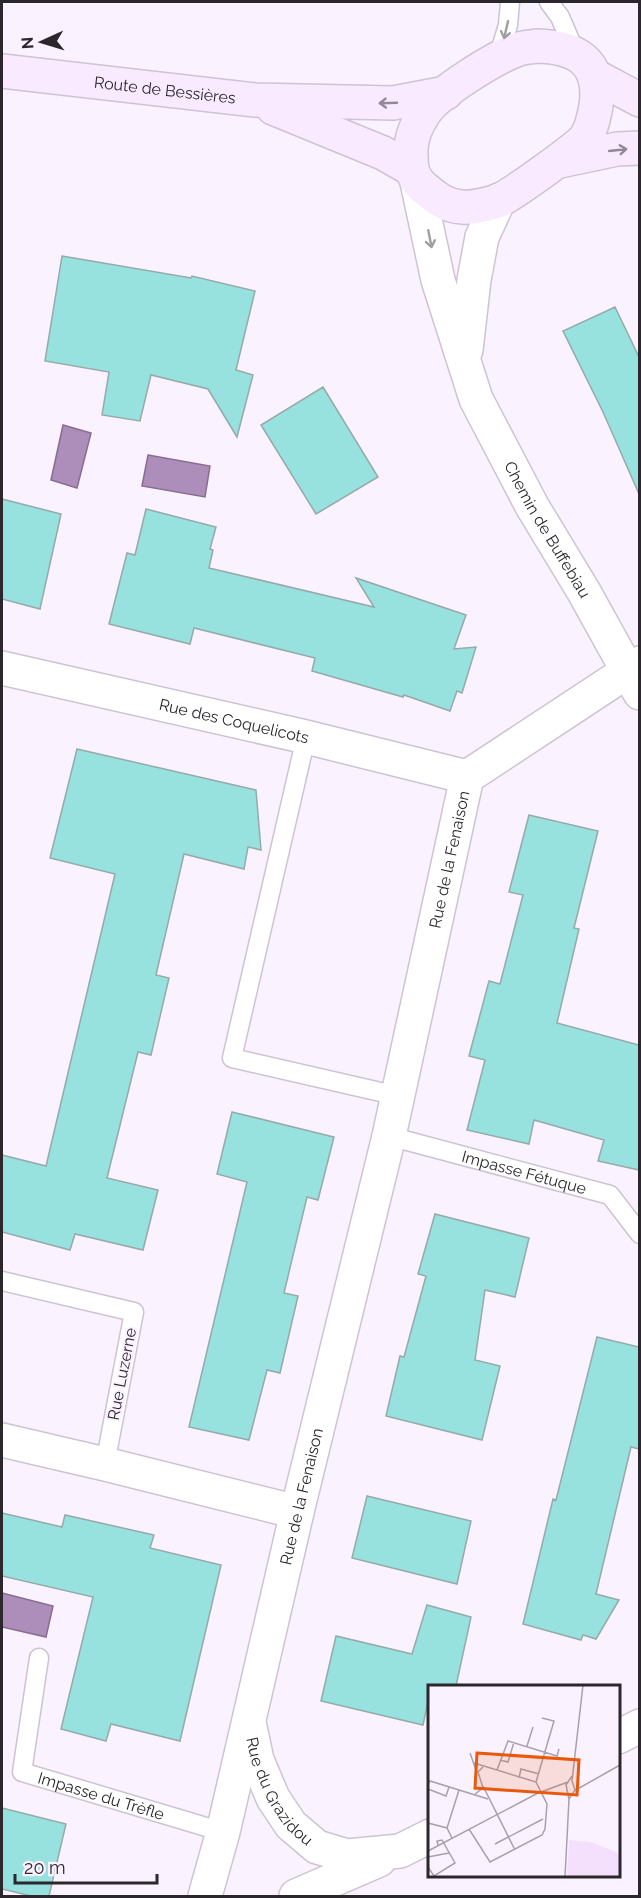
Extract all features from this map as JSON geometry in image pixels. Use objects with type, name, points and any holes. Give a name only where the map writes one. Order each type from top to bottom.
[{"type":"main road","name":"Route de Bessières","points":[[414,175],[411,149],[414,129],[426,110],[446,93],[498,58],[521,49],[537,46],[555,47],[639,100]]},
{"type":"main road","name":"Route de Bessières","points":[[255,100],[383,153],[414,175],[437,199],[451,206],[468,207],[499,200],[556,162],[586,137],[594,119],[597,98],[585,64]]},
{"type":"main road","name":"Route de Bessières","points":[[2,71],[255,100],[393,104],[446,93]]},
{"type":"main road","name":"Route de Bessières","points":[[556,162],[617,149],[639,148]]},
{"type":"street","name":"Chemin de Buffebiau","points":[[414,175],[438,280],[477,399],[532,506],[636,676]]},
{"type":"street","name":"Chemin de Buffebiau","points":[[465,361],[474,280],[482,237],[499,200]]},
{"type":"street","name":"Rue des Coquelicots","points":[[2,668],[306,737],[467,777]]},
{"type":"street","name":"Rue de la Fenaison","points":[[205,1896],[223,1832],[297,1512],[389,1136],[467,777],[581,700],[636,676]]},
{"type":"street","points":[[2,1440],[297,1512]]},
{"type":"street","name":"Rue du Grazidou","points":[[249,1718],[257,1761],[273,1798],[291,1825],[317,1847],[347,1856],[400,1851]]},
{"type":"street","points":[[620,1736],[639,1726]]},
{"type":"street","points":[[620,1744],[639,1746]]},
{"type":"street","name":"Rue du Grazidou","points":[[296,1896],[428,1837]]},
{"type":"lane","points":[[498,58],[508,25],[510,2]]},
{"type":"lane","points":[[549,2],[560,17],[585,64]]},
{"type":"lane","points":[[306,737],[232,1058],[398,1096]]},
{"type":"lane","name":"Impasse Fétuque","points":[[389,1136],[610,1195],[639,1234]]},
{"type":"lane","name":"Rue Luzerne","points":[[2,1281],[134,1312],[105,1464]]},
{"type":"lane","name":"Impasse du Trèfle","points":[[39,1658],[22,1772],[223,1832]]},
{"type":"shaded area","points":[[63,425],[91,433],[77,488],[51,480]]},
{"type":"shaded area","points":[[148,455],[210,466],[205,497],[142,486]]},
{"type":"shaded area","points":[[2,1593],[53,1606],[46,1637],[2,1627]]},
{"type":"building","points":[[62,256],[191,278],[192,276],[255,291],[236,370],[253,375],[237,437],[208,389],[151,375],[140,421],[102,415],[109,372],[45,361]]},
{"type":"building","points":[[615,307],[639,357],[639,494],[603,412],[563,331]]},
{"type":"building","points":[[323,387],[378,477],[316,514],[261,425]]},
{"type":"building","points":[[2,499],[61,514],[40,609],[2,599]]},
{"type":"building","points":[[146,509],[216,527],[210,549],[213,550],[209,568],[374,607],[356,578],[466,615],[454,649],[476,647],[462,693],[457,691],[450,711],[404,695],[403,697],[312,671],[315,658],[194,628],[190,644],[109,624],[127,553],[135,555]]},
{"type":"building","points":[[77,749],[256,790],[261,850],[248,847],[244,869],[184,854],[156,975],[169,978],[151,1055],[138,1052],[107,1178],[158,1190],[143,1250],[75,1234],[70,1250],[2,1232],[2,1155],[46,1166],[115,874],[50,858]]},
{"type":"building","points":[[529,815],[598,831],[574,928],[579,929],[557,1023],[639,1045],[639,1170],[598,1161],[604,1140],[534,1120],[529,1144],[467,1130],[485,1060],[469,1056],[489,981],[500,984],[523,895],[509,892]]},
{"type":"building","points":[[232,1112],[334,1137],[318,1200],[307,1197],[284,1293],[298,1296],[280,1373],[267,1370],[249,1440],[189,1427],[247,1182],[217,1174]]},
{"type":"building","points":[[435,1214],[529,1238],[515,1297],[485,1290],[475,1360],[500,1366],[482,1440],[386,1416],[400,1356],[404,1357],[426,1276],[418,1274]]},
{"type":"building","points":[[597,1337],[639,1347],[639,1449],[631,1447],[596,1594],[619,1600],[596,1639],[583,1635],[581,1640],[523,1624],[553,1499],[556,1500]]},
{"type":"building","points":[[367,1496],[471,1521],[457,1584],[352,1558]]},
{"type":"building","points":[[2,1513],[62,1527],[65,1515],[154,1535],[150,1548],[221,1565],[180,1741],[111,1724],[106,1741],[61,1729],[93,1597],[2,1576]]},
{"type":"building","points":[[427,1605],[471,1617],[456,1685],[428,1685],[428,1702],[423,1725],[321,1701],[336,1636],[412,1654]]},
{"type":"building","points":[[2,1808],[66,1824],[49,1896],[31,1896],[2,1889]]}]
